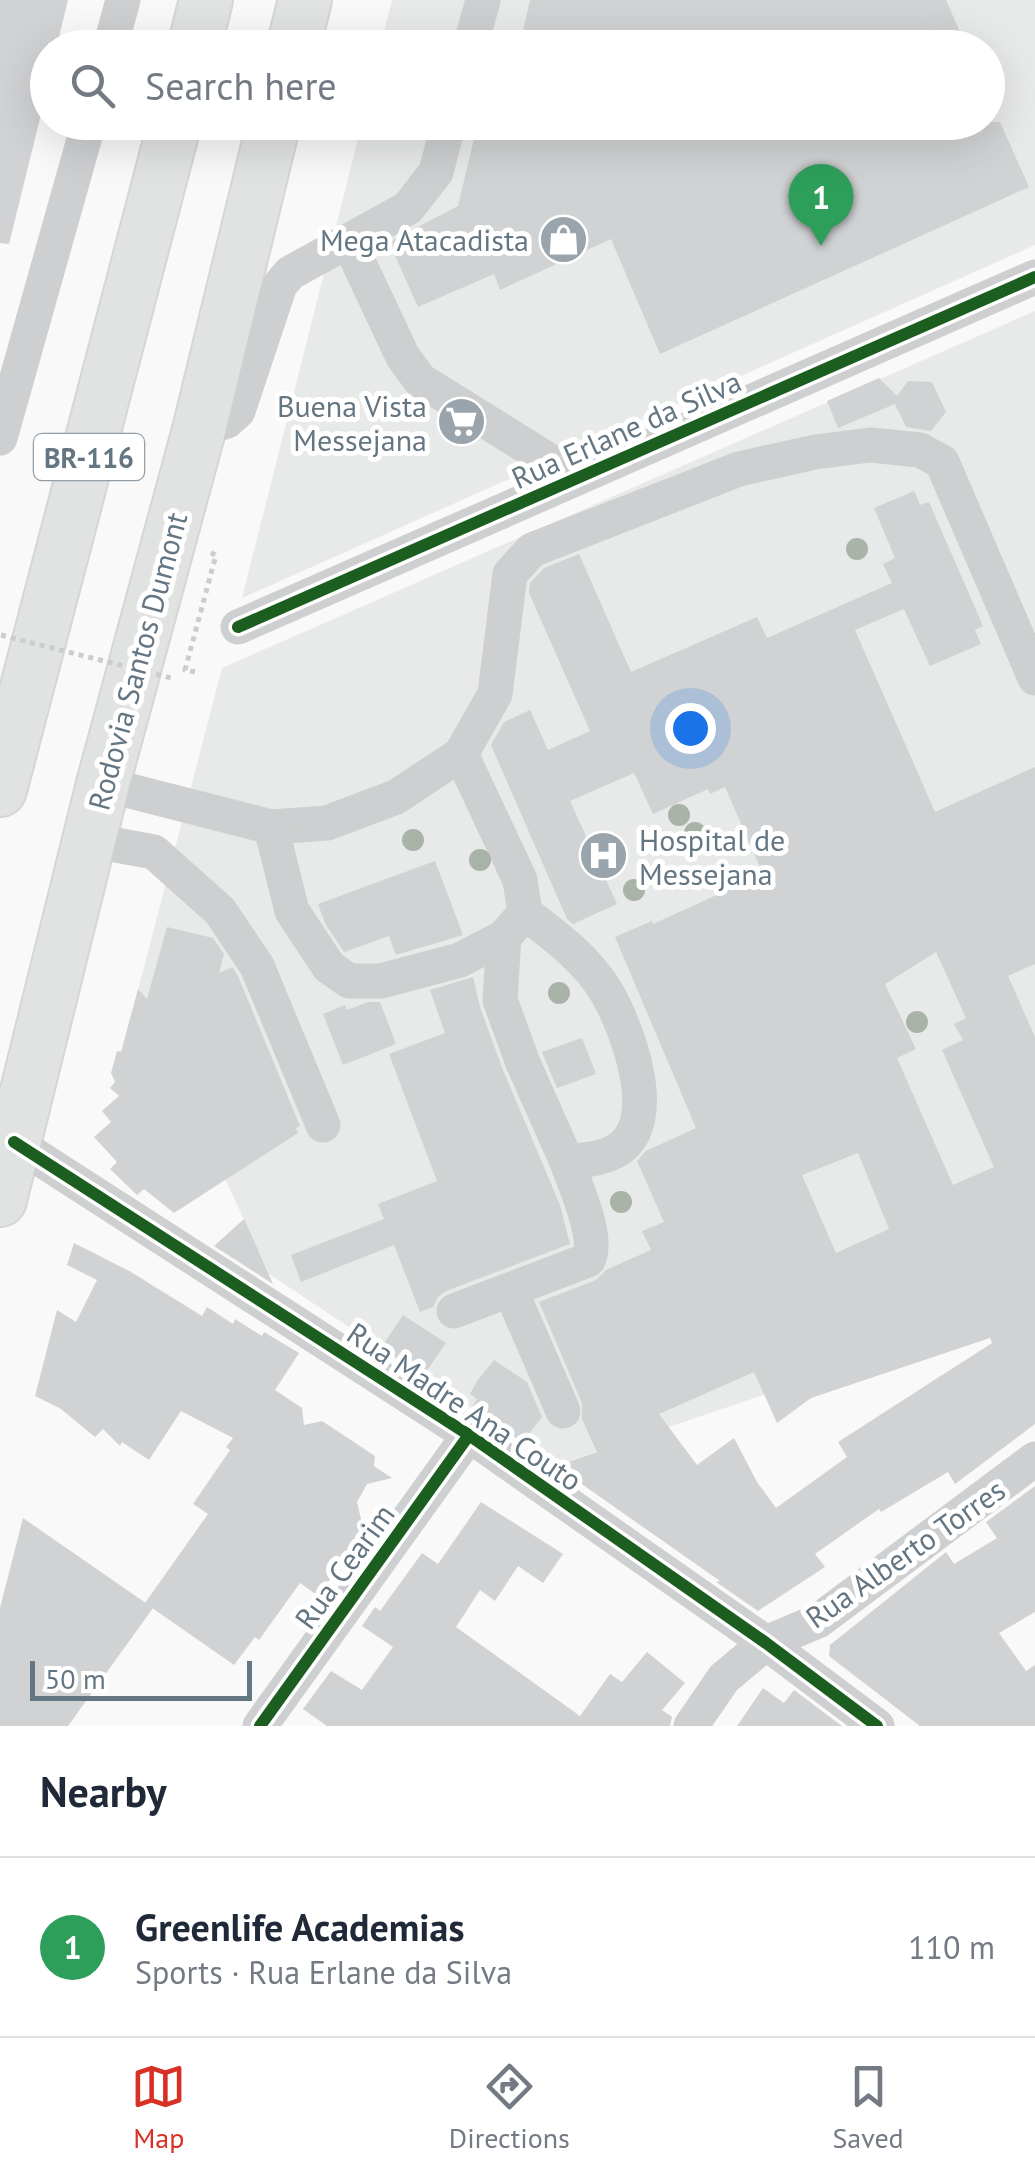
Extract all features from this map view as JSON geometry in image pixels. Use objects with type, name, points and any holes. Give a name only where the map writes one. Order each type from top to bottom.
[{"type":"highway","points":[[198,30],[206,0]]},
{"type":"highway","points":[[298,30],[305,0]]},
{"type":"highway","name":"BR-116","points":[[0,790],[170,140]]},
{"type":"highway","name":"Rodovia Santos Dumont","points":[[0,1200],[103,784],[199,430],[270,140]]},
{"type":"street","points":[[115,30],[123,0]]},
{"type":"street","points":[[475,30],[484,0]]},
{"type":"street","points":[[0,438],[84,140]]},
{"type":"street","points":[[199,430],[227,421],[238,411],[280,285],[290,274],[408,208],[436,172],[445,140]]},
{"type":"street","points":[[349,242],[403,357],[420,380],[577,478]]},
{"type":"street","name":"Rua Erlane da Silva","points":[[238,627],[1035,278]]},
{"type":"street","points":[[103,784],[271,826],[327,823],[396,797],[461,754],[495,694],[510,574],[532,550],[738,469],[870,445],[920,450],[942,462],[1035,678]]},
{"type":"street","points":[[454,1311],[588,1260],[592,1252],[588,1224],[567,1162],[500,1000],[520,880],[461,754]]},
{"type":"street","points":[[271,826],[292,911],[330,966],[349,981],[381,981],[460,960],[514,925]]},
{"type":"street","points":[[89,840],[154,852],[220,911],[257,966],[322,1125]]},
{"type":"street","points":[[514,925],[566,944],[606,992],[638,1068],[642,1091],[630,1136],[619,1149],[596,1158],[567,1162]]},
{"type":"street","name":"Rua Madre Ana Couto","points":[[14,1142],[469,1435],[766,1642],[877,1726]]},
{"type":"street","points":[[511,1291],[562,1410]]},
{"type":"street","name":"Rua Cearim","points":[[260,1726],[469,1435]]},
{"type":"street","name":"Rua Alberto Torres","points":[[691,1726],[724,1678],[766,1642],[818,1621],[1035,1460]]},
{"type":"path","points":[[195,672],[185,670],[216,555],[209,552]]},
{"type":"path","points":[[0,635],[175,679]]},
{"type":"shaded area","name":"Buena Vista Messejana","points":[[392,0],[1035,0],[1035,245],[242,598],[358,140],[1005,140],[1005,30],[384,30]]},
{"type":"shaded area","name":"Hospital de Messejana","points":[[1035,311],[1035,1303],[557,1465],[269,1274],[138,990],[222,668]]},
{"type":"building","points":[[0,0],[68,0],[61,30],[30,30],[30,140],[35,140],[9,244],[0,243]]},
{"type":"building","points":[[530,0],[946,0],[959,30],[523,30]]},
{"type":"building","points":[[1005,133],[1029,187],[660,354],[611,239],[500,290],[494,274],[418,307],[389,242],[458,206],[474,140],[1005,140]]},
{"type":"building","points":[[879,378],[897,396],[908,381],[932,382],[946,412],[931,431],[906,427],[895,404],[838,428],[827,401]]},
{"type":"building","points":[[914,491],[920,505],[929,502],[983,626],[975,630],[981,644],[930,666],[904,609],[855,630],[935,812],[1035,767],[1035,964],[1008,976],[1035,1037],[1035,1424],[955,1484],[948,1472],[881,1512],[879,1509],[815,1554],[825,1567],[758,1611],[556,1466],[597,1452],[582,1419],[582,1403],[539,1302],[596,1280],[606,1270],[651,1250],[642,1231],[664,1222],[637,1161],[646,1151],[696,1128],[615,937],[763,874],[725,787],[710,794],[708,789],[653,814],[634,773],[570,801],[617,904],[573,924],[567,919],[491,745],[504,722],[530,710],[548,750],[590,731],[529,593],[530,583],[544,568],[579,554],[631,672],[757,617],[767,638],[892,583],[883,564],[895,558],[874,508]],"holes":[[[936,952],[966,1018],[954,1024],[963,1040],[942,1050],[994,1167],[953,1185],[897,1058],[916,1049],[885,984]],[[858,1153],[889,1229],[836,1253],[802,1175]],[[990,1338],[992,1343],[838,1442],[847,1457],[776,1508],[734,1438],[697,1465],[659,1414],[754,1372],[777,1423],[811,1398]]]},
{"type":"building","points":[[435,861],[463,935],[396,955],[389,936],[344,952],[318,904]]},
{"type":"building","points":[[167,927],[213,938],[224,954],[219,973],[232,967],[238,976],[300,1126],[296,1128],[298,1133],[174,1213],[144,1189],[137,1195],[110,1169],[117,1162],[94,1137],[111,1122],[102,1111],[119,1096],[110,1088],[115,1082],[111,1073],[117,1051],[121,1052],[138,989],[147,999]]},
{"type":"building","points":[[473,977],[503,1070],[560,1205],[570,1244],[446,1291],[433,1307],[420,1312],[394,1245],[301,1282],[291,1255],[384,1219],[378,1204],[437,1181],[389,1054],[445,1033],[430,990]]},
{"type":"building","points":[[380,1002],[396,1044],[343,1065],[323,1014],[345,1005],[347,1010]]},
{"type":"building","points":[[582,1038],[596,1074],[557,1088],[542,1052]]},
{"type":"building","points":[[244,1219],[255,1243],[273,1284],[214,1246]]},
{"type":"building","points":[[74,1243],[131,1272],[202,1316],[207,1307],[233,1324],[235,1319],[299,1353],[275,1390],[302,1408],[304,1425],[322,1421],[375,1456],[374,1466],[392,1478],[367,1484],[357,1502],[364,1532],[318,1596],[300,1583],[259,1640],[255,1637],[234,1665],[145,1603],[208,1514],[193,1504],[230,1450],[226,1447],[233,1438],[181,1411],[149,1460],[122,1442],[120,1446],[103,1429],[95,1437],[61,1409],[35,1396],[57,1310],[76,1322],[97,1280],[67,1265]]},
{"type":"building","points":[[403,1315],[446,1343],[423,1376],[381,1348]]},
{"type":"building","points":[[494,1360],[527,1382],[542,1417],[522,1442],[471,1409],[477,1399],[470,1394]]},
{"type":"building","points":[[1035,1486],[1035,1612],[999,1633],[1026,1671],[1035,1665],[1035,1726],[920,1726],[829,1656],[830,1645],[946,1552],[954,1564],[997,1538],[986,1522]]},
{"type":"building","points":[[481,1502],[563,1554],[543,1583],[518,1566],[495,1601],[480,1590],[456,1627],[580,1716],[610,1674],[622,1682],[647,1652],[685,1683],[662,1710],[672,1717],[670,1726],[327,1726],[303,1709],[331,1671],[362,1690],[393,1647],[362,1626],[375,1607],[380,1611],[422,1553],[438,1564]]},
{"type":"building","points":[[23,1518],[153,1608],[68,1726],[0,1726],[0,1608]]},
{"type":"building","points":[[763,1688],[784,1703],[794,1690],[842,1726],[737,1726]]},
{"type":"cycle path","points":[[238,627],[1035,277]]},
{"type":"cycle path","points":[[14,1142],[469,1435],[766,1643],[877,1726]]},
{"type":"cycle path","points":[[260,1726],[469,1435]]},
{"type":"place","name":"Mega Atacadista","points":[[564,239]]},
{"type":"place","name":"Greenlife Academias","points":[[821,246]]},
{"type":"place","name":"Buena Vista Messejana","points":[[462,422]]},
{"type":"place","name":"Hospital de Messejana","points":[[604,856]]}]
